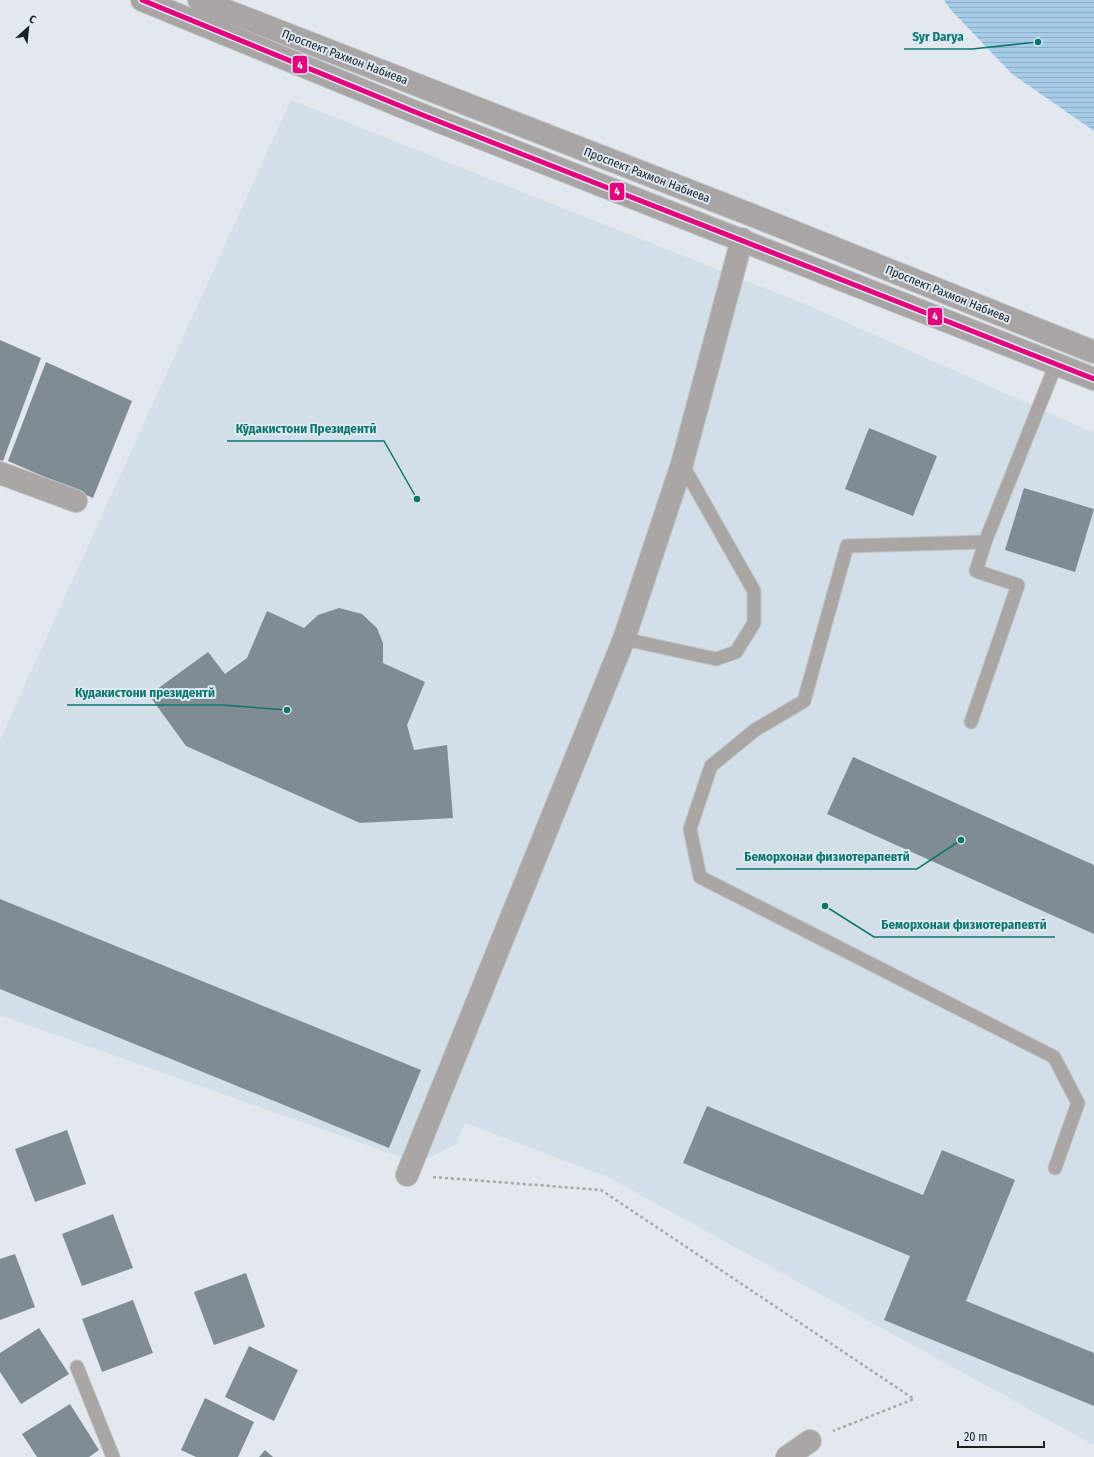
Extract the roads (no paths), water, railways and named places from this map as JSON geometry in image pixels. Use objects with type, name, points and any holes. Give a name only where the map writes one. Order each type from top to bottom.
[{"type":"main road","name":"Проспект Рахмон Набиева","points":[[142,0],[420,114],[1094,378]]},
{"type":"main road","name":"Проспект Рахмон Набиева","points":[[199,0],[749,214],[1094,352]]},
{"type":"street","points":[[407,1175],[624,639],[682,464],[742,239]]},
{"type":"street","points":[[0,473],[76,500]]},
{"type":"street","points":[[787,1457],[810,1441]]},
{"type":"lane","points":[[971,722],[1018,585],[976,571],[985,542],[1056,364]]},
{"type":"lane","points":[[624,639],[716,659],[736,652],[754,623],[754,591],[682,464]]},
{"type":"lane","points":[[985,542],[847,546],[804,701],[755,730],[711,766],[690,829],[700,877],[1054,1057],[1078,1103],[1055,1168]]},
{"type":"lane","points":[[77,1367],[113,1457]]},
{"type":"water","points":[[944,0],[1094,0],[1094,131],[1012,74],[951,10]]},
{"type":"place","name":"Syr Darya","points":[[1038,42]]},
{"type":"place","name":"Кӯдакистони Президентӣ","points":[[417,499]]},
{"type":"place","name":"Кудакистони президентй","points":[[287,710]]},
{"type":"place","name":"Беморхонаи физиотерапевтй","points":[[961,840]]},
{"type":"place","name":"Беморхонаи физиотерапевтӣ","points":[[825,906]]}]
